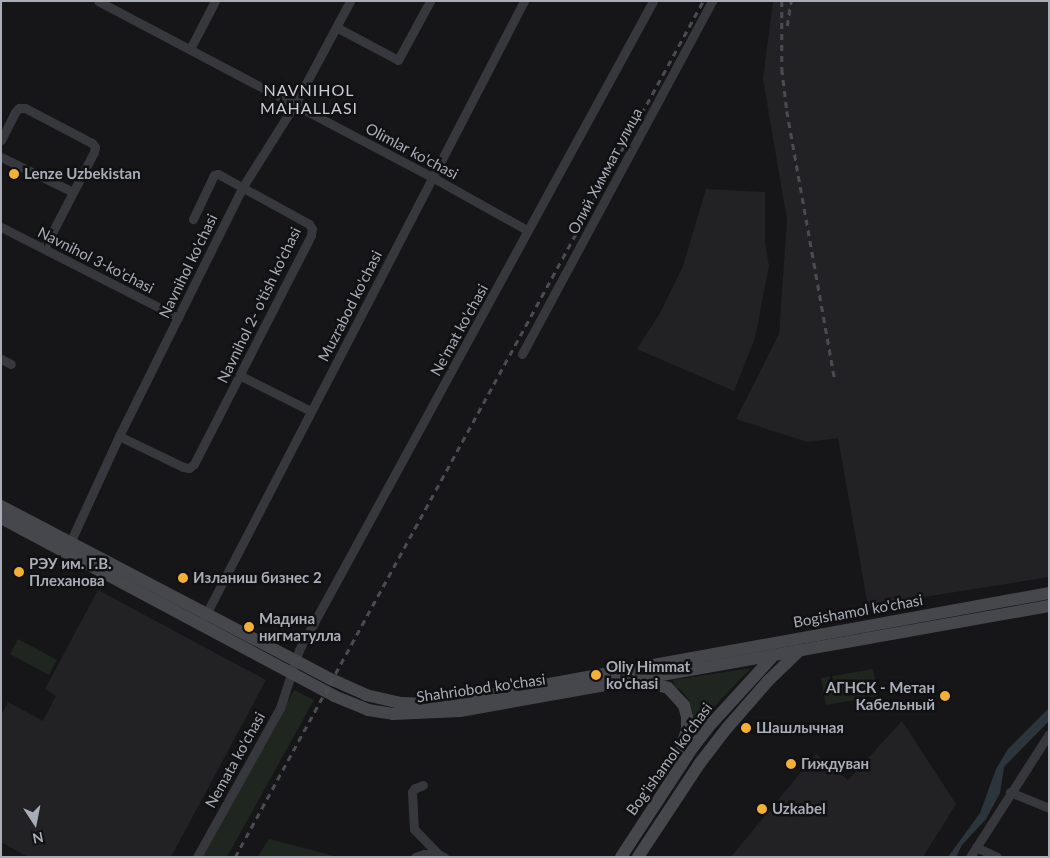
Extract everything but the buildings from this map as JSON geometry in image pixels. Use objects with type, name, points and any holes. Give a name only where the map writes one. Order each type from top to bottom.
[{"type":"main road","name":"Shahriobod ko'chasi","points":[[1,506],[68,546],[293,667],[360,708],[385,714],[410,715],[460,711],[631,681],[732,657],[789,640]]},
{"type":"main road","name":"Shahriobod ko'chasi","points":[[1,518],[68,546]]},
{"type":"main road","name":"Bogishamol ko'chasi","points":[[789,640],[800,650],[1049,593]]},
{"type":"main road","name":"Bogishamol ko'chasi","points":[[789,640],[1049,606]]},
{"type":"main road","name":"Bog'ishamol ko'chasi","points":[[620,857],[675,772],[712,723],[789,640]]},
{"type":"main road","name":"Shahriobod ko'chasi","points":[[293,667],[366,695],[395,702],[420,704],[472,698],[732,657],[774,655],[800,650]]},
{"type":"main road","name":"Bog'ishamol ko'chasi","points":[[639,854],[695,771],[727,728],[768,681],[800,650]]},
{"type":"main road","points":[[631,681],[664,686],[676,694],[684,705],[687,729],[675,772]]},
{"type":"main road","points":[[629,844],[639,854]]},
{"type":"street","name":"Olimlar ko'chasi","points":[[98,1],[432,177],[527,230]]},
{"type":"street","points":[[190,49],[215,1]]},
{"type":"street","name":"Navnihol ko'chasi","points":[[68,546],[119,436],[242,188],[295,104],[350,1]]},
{"type":"street","points":[[336,27],[398,60],[430,1]]},
{"type":"street","name":"Muzrabod ko'chasi","points":[[203,619],[524,1]]},
{"type":"street","name":"Ne'mat ko'chasi","points":[[293,667],[498,288],[527,230],[653,1]]},
{"type":"street","name":"Олий Химмат улица","points":[[522,354],[712,1]]},
{"type":"street","points":[[1,140],[15,112],[20,108],[25,108],[92,143],[94,152],[44,248]]},
{"type":"street","points":[[1,157],[73,192]]},
{"type":"street","name":"Navnihol 2- o'tish ko'chasi","points":[[119,436],[183,467],[189,468],[194,464],[241,376],[311,235],[312,229],[309,224],[218,174],[214,175],[193,219]]},
{"type":"street","name":"Navnihol 3-ko'chasi","points":[[1,227],[178,317]]},
{"type":"street","points":[[1,360],[11,364]]},
{"type":"street","points":[[241,376],[311,411]]},
{"type":"street","name":"Nemata ko'chasi","points":[[197,857],[280,708],[293,667]]},
{"type":"street","points":[[970,857],[1049,734]]},
{"type":"street","points":[[423,785],[415,788],[412,792],[414,829],[441,855]]},
{"type":"street","points":[[1010,792],[1049,808]]},
{"type":"street","points":[[976,847],[997,857]]},
{"type":"street","points":[[415,857],[424,854],[441,855]]},
{"type":"shaded area","points":[[773,1],[1049,1],[1049,577],[868,606],[838,438],[807,442],[736,419],[779,334],[787,220],[763,79]]},
{"type":"shaded area","points":[[706,189],[765,192],[765,242],[769,266],[755,338],[734,391],[637,349],[660,313],[683,266]]},
{"type":"shaded area","points":[[98,590],[266,680],[171,857],[28,857],[1,842],[1,715],[8,702],[43,721],[56,696],[45,689]]},
{"type":"shaded area","points":[[18,639],[57,660],[49,675],[10,654]]},
{"type":"shaded area","points":[[751,668],[696,726],[689,700],[681,690],[675,687],[673,680]]},
{"type":"shaded area","points":[[873,669],[878,696],[826,705],[821,678]]},
{"type":"shaded area","points":[[294,690],[314,700],[227,857],[203,857]]},
{"type":"shaded area","points":[[1049,708],[1049,721],[1004,767],[1000,793],[986,819],[962,845],[956,857],[948,857],[980,813],[996,769],[1008,749]]},
{"type":"shaded area","points":[[902,721],[956,804],[923,857],[731,857],[816,754],[848,780]]},
{"type":"shaded area","points":[[269,839],[338,857],[257,857]]},
{"type":"railway","points":[[235,857],[703,1]]},
{"type":"railway","points":[[782,1],[782,69],[787,111],[835,380]]},
{"type":"railway","points":[[787,26],[791,1]]},
{"type":"place","name":"Lenze Uzbekistan","points":[[14,174]]},
{"type":"place","name":"РЭУ им. Г.В. Плеханова","points":[[19,572]]},
{"type":"place","name":"Изланиш бизнес 2","points":[[183,578]]},
{"type":"place","name":"Мадина нигматулла","points":[[249,627]]},
{"type":"place","name":"Oliy Himmat ko'chasi","points":[[596,675]]},
{"type":"place","name":"АГНСК - Метан Кабельный","points":[[945,696]]},
{"type":"place","name":"Шашлычная","points":[[746,728]]},
{"type":"place","name":"Гиждуван","points":[[791,764]]},
{"type":"place","name":"Uzkabel","points":[[762,809]]},
{"type":"district","name":"NAVNIHOL MAHALLASI","points":[[309,99]]}]
